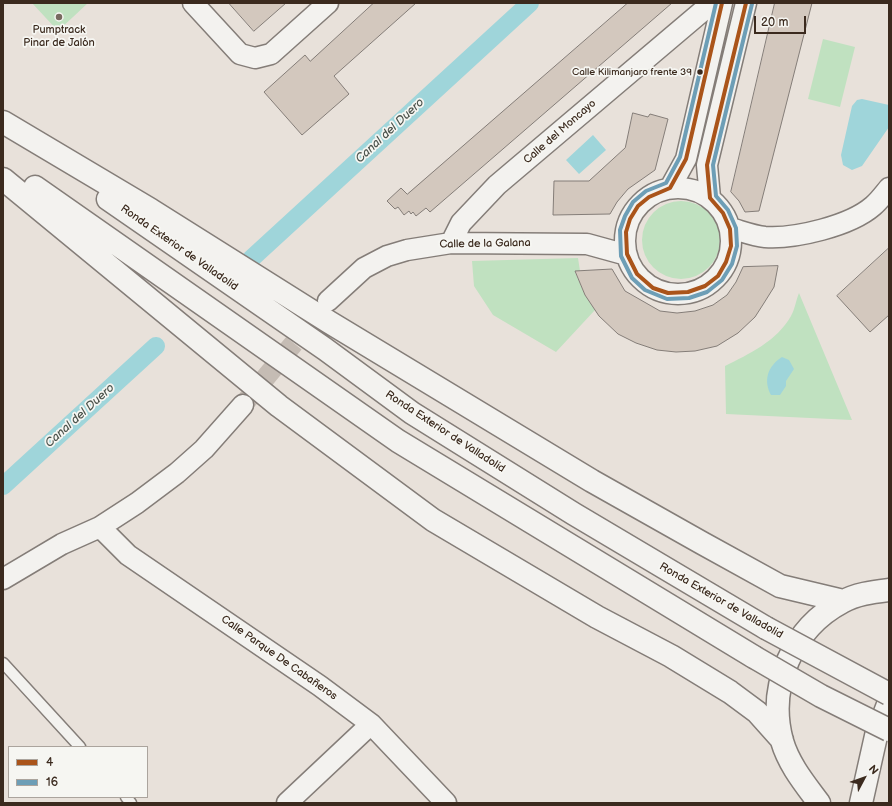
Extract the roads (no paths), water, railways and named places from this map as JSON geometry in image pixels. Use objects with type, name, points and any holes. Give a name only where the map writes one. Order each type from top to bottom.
[{"type":"highway","points":[[3,123],[151,210],[329,322],[626,500],[780,586],[843,602]]},
{"type":"highway","name":"Ronda Exterior de Valladolid","points":[[3,123],[143,224],[325,349],[412,413],[574,514],[766,628],[889,694]]},
{"type":"highway","points":[[3,165],[398,441],[754,657],[821,696],[889,730]]},
{"type":"highway","points":[[3,179],[279,406],[433,520],[597,617],[671,656],[730,692],[757,712],[782,740]]},
{"type":"highway","points":[[819,803],[793,768],[782,740],[777,713],[777,696],[787,660],[801,636],[820,616],[843,602],[869,592],[889,590]]},
{"type":"highway","points":[[861,803],[876,736],[889,702]]},
{"type":"highway","points":[[802,780],[826,803]]},
{"type":"street","points":[[193,3],[240,54],[255,58],[270,54],[328,3]]},
{"type":"street","name":"Calle del Moncayo","points":[[451,243],[461,223],[497,185],[679,29],[712,3]]},
{"type":"street","points":[[670,188],[686,159],[722,3]]},
{"type":"street","points":[[710,198],[707,165],[746,3]]},
{"type":"street","points":[[679,29],[696,32],[712,45]]},
{"type":"street","points":[[670,188],[692,190],[710,198],[726,216],[730,228],[730,252],[726,266],[713,282],[699,290],[679,294],[662,292],[645,283],[636,274],[627,255],[625,243],[630,218],[640,203],[652,194],[670,188]]},
{"type":"street","points":[[730,228],[764,237],[787,237],[809,233],[842,223],[872,207],[889,188]]},
{"type":"street","name":"Calle de la Galana","points":[[587,244],[626,232]]},
{"type":"street","points":[[730,252],[764,237]]},
{"type":"street","name":"Calle de la Galana","points":[[328,301],[364,268],[387,256],[407,250],[451,243],[587,244],[627,255]]},
{"type":"street","points":[[3,579],[62,544],[100,527],[137,503],[177,473],[204,449],[243,405]]},
{"type":"street","name":"Calle Parque De Cabañeros","points":[[100,527],[128,554],[320,686],[371,724],[446,803]]},
{"type":"street","points":[[288,803],[371,724]]},
{"type":"lane","points":[[3,663],[79,746]]},
{"type":"water","points":[[862,99],[889,105],[889,127],[862,166],[852,170],[843,165],[841,155],[852,106],[857,100]]},
{"type":"water","points":[[593,135],[606,150],[579,174],[566,160]]},
{"type":"water","points":[[782,357],[789,360],[794,369],[786,381],[786,386],[780,395],[771,395],[767,384],[768,374],[773,365]]},
{"type":"waterway","name":"Canal del Duero","points":[[251,259],[530,3]]},
{"type":"waterway","name":"Canal del Duero","points":[[3,486],[156,346]]},
{"type":"tunnel","points":[[243,405],[327,303]]},
{"type":"place","name":"Pumptrack Pinar de Jalón","points":[[59,17]]},
{"type":"place","name":"Calle Kilimanjaro frente 39","points":[[700,72]]}]
